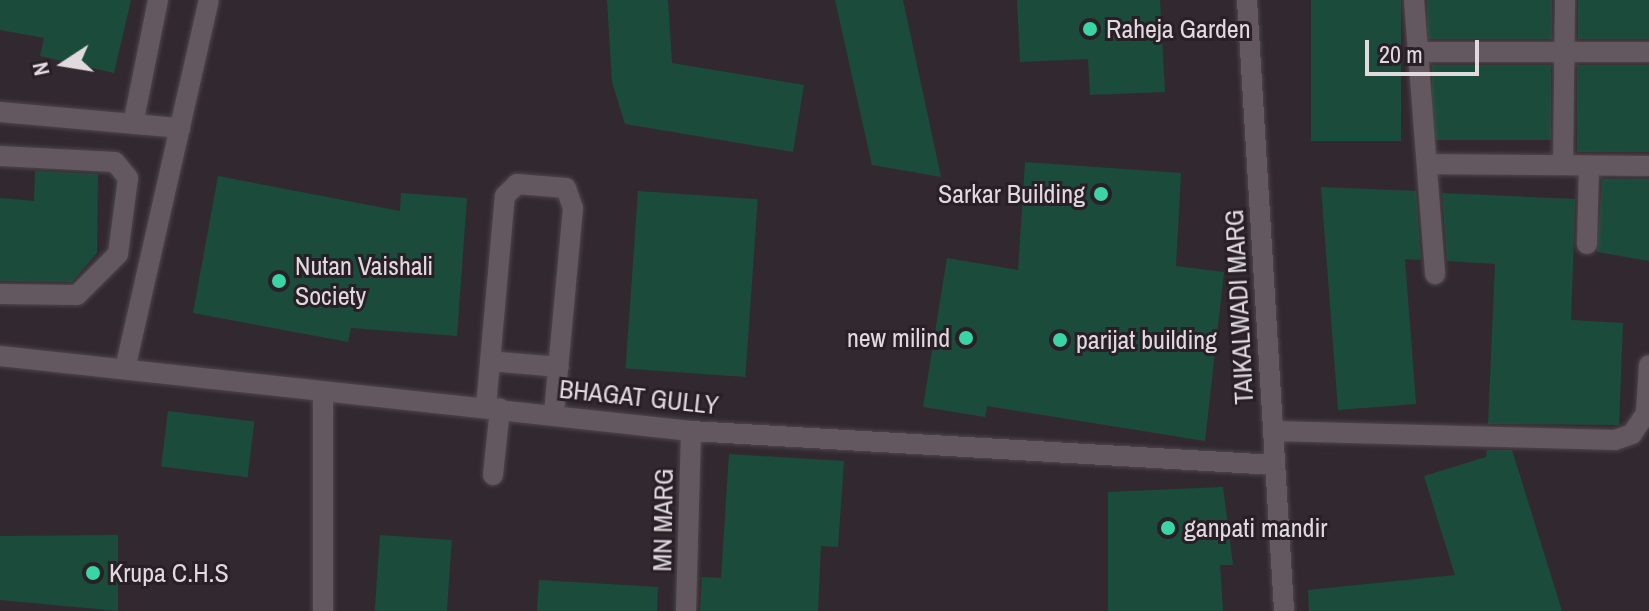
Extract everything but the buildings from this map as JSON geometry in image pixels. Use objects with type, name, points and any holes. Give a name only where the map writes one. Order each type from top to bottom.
[{"type":"street","points":[[133,124],[158,0]]},
{"type":"street","points":[[125,369],[209,0]]},
{"type":"street","name":"TAIKALWADI MARG","points":[[1247,0],[1284,611]]},
{"type":"street","points":[[1414,0],[1435,274]]},
{"type":"street","points":[[1563,165],[1565,0]]},
{"type":"street","points":[[1418,52],[1649,52]]},
{"type":"street","points":[[0,112],[180,128]]},
{"type":"street","points":[[0,156],[115,162],[128,178],[118,254],[77,295],[0,294]]},
{"type":"street","points":[[1427,164],[1649,166]]},
{"type":"street","points":[[1587,244],[1589,166]]},
{"type":"street","points":[[493,475],[490,361],[505,196],[517,184],[571,193],[554,414]]},
{"type":"street","name":"BHAGAT GULLY","points":[[0,356],[691,431],[1275,465]]},
{"type":"street","points":[[490,361],[559,367]]},
{"type":"street","points":[[1273,431],[1615,440],[1632,434],[1646,413],[1649,365]]},
{"type":"street","points":[[323,391],[323,611]]},
{"type":"street","name":"MN MARG","points":[[686,611],[691,431]]},
{"type":"place","name":"Raheja Garden","points":[[1090,29]]},
{"type":"place","name":"Sarkar Building","points":[[1101,194]]},
{"type":"place","name":"Nutan Vaishali Society","points":[[279,281]]},
{"type":"place","name":"new milind","points":[[966,338]]},
{"type":"place","name":"parijat building","points":[[1060,340]]},
{"type":"place","name":"ganpati mandir","points":[[1168,528]]},
{"type":"place","name":"Krupa C.H.S","points":[[93,573]]}]
